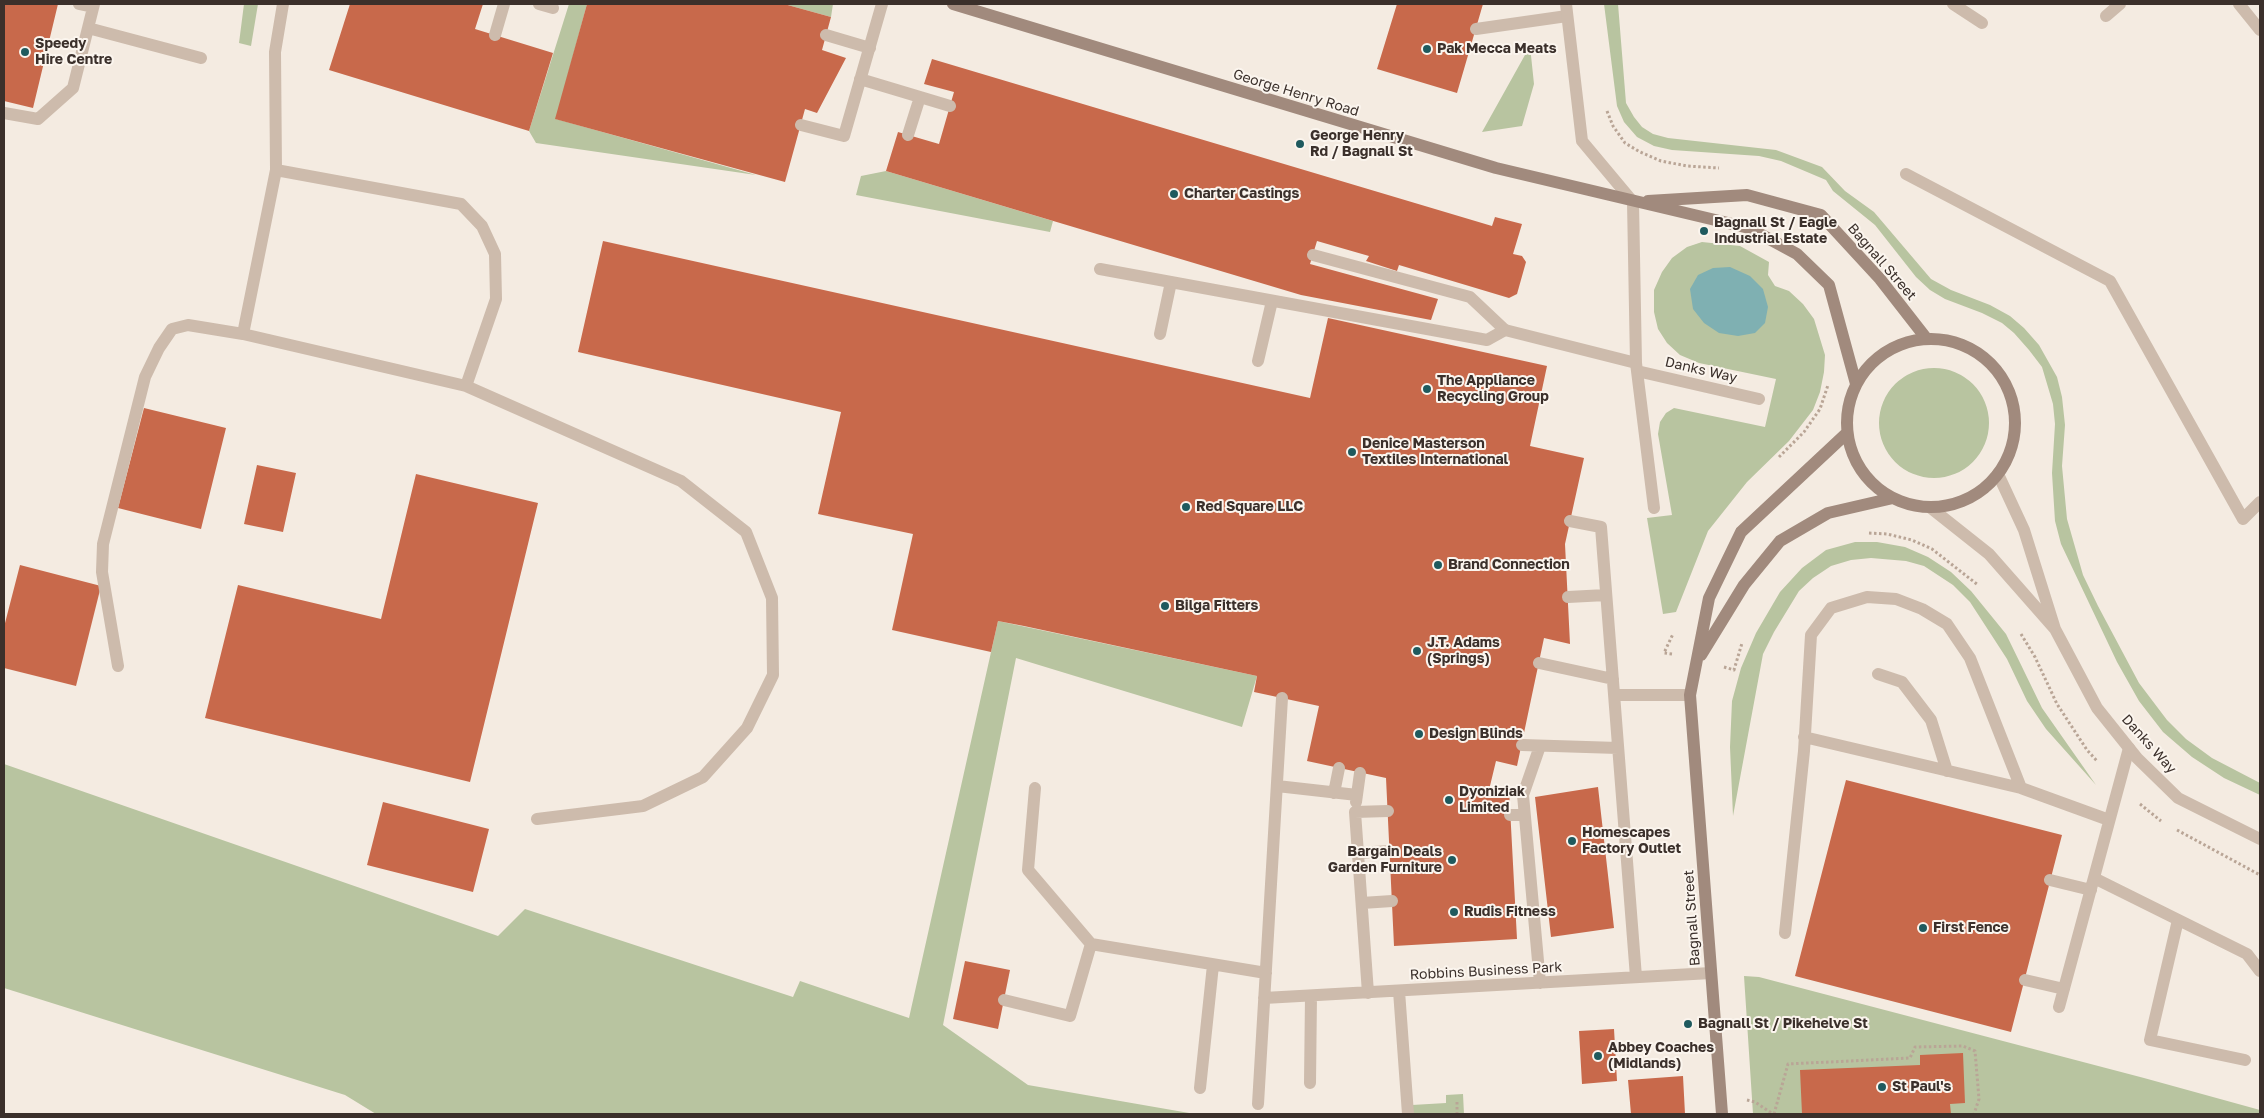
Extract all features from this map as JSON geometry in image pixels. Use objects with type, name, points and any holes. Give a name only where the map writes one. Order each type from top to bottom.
[{"type":"street","points":[[4,113],[38,119],[73,88],[94,6],[79,4]]},
{"type":"street","points":[[243,334],[276,170],[275,52],[283,4]]},
{"type":"street","points":[[495,35],[504,4]]},
{"type":"street","points":[[538,4],[553,8]]},
{"type":"street","points":[[801,124],[844,136],[882,4]]},
{"type":"street","name":"George Henry Road","points":[[953,4],[1496,168],[1633,202]]},
{"type":"street","points":[[1953,4],[1982,23]]},
{"type":"street","points":[[2106,16],[2120,4]]},
{"type":"street","points":[[2239,4],[2260,30]]},
{"type":"street","points":[[1476,29],[1566,10],[1582,142],[1633,202],[1749,228],[1797,254],[1829,285],[1856,384]]},
{"type":"street","points":[[88,28],[201,58]]},
{"type":"street","points":[[826,35],[870,48]]},
{"type":"street","points":[[860,79],[950,106]]},
{"type":"street","points":[[908,135],[920,97]]},
{"type":"street","points":[[276,170],[461,204],[482,226],[495,254],[496,299],[466,386]]},
{"type":"street","points":[[1906,174],[2110,281],[2243,519],[2260,502]]},
{"type":"street","name":"Bagnall Street","points":[[1633,202],[1747,195],[1821,216],[1880,279],[1926,338]]},
{"type":"street","points":[[1633,202],[1637,367],[1654,508]]},
{"type":"street","points":[[1100,269],[1272,301],[1485,346],[1505,330],[1470,297],[1313,255]]},
{"type":"street","points":[[1160,334],[1171,282]]},
{"type":"street","points":[[1258,361],[1272,301]]},
{"type":"street","points":[[118,666],[102,572],[102,544],[145,377],[159,348],[172,329],[188,325],[243,334],[466,386],[681,481],[746,532],[772,598],[773,675],[747,728],[703,777],[643,806],[537,819]]},
{"type":"street","name":"Danks Way","points":[[1505,330],[1758,399]]},
{"type":"street","points":[[1926,338],[1945,340],[1963,345],[1977,352],[1990,363],[2004,380],[2015,410],[2016,430],[2010,451],[1998,474],[1981,491],[1966,500],[1948,506],[1931,508],[1911,506],[1892,498],[1876,487],[1861,471],[1852,453],[1847,433],[1850,400],[1856,384],[1868,367],[1880,355],[1898,345],[1926,338]]},
{"type":"street","name":"Bagnall Street","points":[[1722,1114],[1690,695],[1709,598],[1741,532],[1847,433]]},
{"type":"street","name":"Danks Way","points":[[1998,474],[2024,530],[2055,629],[2097,708],[2137,758],[2178,798],[2260,839]]},
{"type":"street","name":"Bagnall Street","points":[[1698,660],[1744,585],[1780,541],[1828,513],[1892,498]]},
{"type":"street","name":"Danks Way","points":[[1931,508],[1989,554],[2055,629]]},
{"type":"street","points":[[1570,521],[1601,527],[1636,978]]},
{"type":"street","points":[[1568,597],[1606,595]]},
{"type":"street","points":[[1785,933],[1804,737],[1811,634],[1831,608],[1867,598],[1896,599],[1922,609],[1947,624],[1970,658],[2021,788]]},
{"type":"street","points":[[1539,663],[1613,679]]},
{"type":"street","points":[[1878,674],[1902,682],[1931,720],[1947,771]]},
{"type":"street","points":[[1614,695],[1690,695]]},
{"type":"street","points":[[1258,1104],[1282,698]]},
{"type":"street","points":[[1804,737],[2021,788],[2109,820]]},
{"type":"street","points":[[1522,745],[1618,748]]},
{"type":"street","points":[[1540,746],[1523,795],[1540,983]]},
{"type":"street","points":[[2059,1007],[2129,748]]},
{"type":"street","points":[[1334,793],[1339,768]]},
{"type":"street","points":[[1360,773],[1355,812],[1368,993]]},
{"type":"street","points":[[1277,786],[1357,795]]},
{"type":"street","points":[[1036,788],[1028,870],[1091,944],[1266,973]]},
{"type":"street","points":[[1355,812],[1388,811]]},
{"type":"street","points":[[1510,815],[1524,814]]},
{"type":"street","points":[[1358,853],[1390,851]]},
{"type":"street","points":[[2050,880],[2092,884],[2178,920],[2246,954],[2260,971]]},
{"type":"street","points":[[1362,903],[1392,901]]},
{"type":"street","points":[[2178,920],[2150,1040],[2246,1060]]},
{"type":"street","points":[[1004,1000],[1070,1016],[1091,944]]},
{"type":"street","points":[[1200,1088],[1213,964]]},
{"type":"street","name":"Robbins Business Park","points":[[1264,998],[1711,973]]},
{"type":"street","points":[[2025,980],[2064,989]]},
{"type":"street","points":[[1399,991],[1408,1114]]},
{"type":"street","points":[[1310,1083],[1311,996]]},
{"type":"path","points":[[1605,106],[1613,126],[1625,143],[1640,152],[1661,161],[1720,168]]},
{"type":"path","points":[[1744,1099],[1755,1102],[1774,1114],[1788,1064],[1910,1058],[1915,1048],[1963,1046],[1975,1051],[1979,1099],[1974,1114]]},
{"type":"path","points":[[1457,1102],[1457,1114]]},
{"type":"green space","points":[[244,4],[258,4],[251,46],[239,43]]},
{"type":"green space","points":[[569,4],[587,4],[556,119],[756,175],[536,143],[529,131]]},
{"type":"green space","points":[[784,4],[833,4],[831,17]]},
{"type":"green space","points":[[1604,4],[1618,4],[1626,103],[1642,127],[1653,134],[1668,138],[1776,150],[1822,167],[1845,191],[1874,212],[1931,279],[2010,316],[2039,345],[2057,377],[2062,397],[2065,425],[2062,466],[2067,519],[2083,575],[2098,606],[2139,683],[2167,720],[2186,739],[2212,758],[2260,783],[2260,795],[2224,778],[2192,757],[2163,732],[2139,701],[2117,662],[2061,544],[2055,521],[2052,473],[2055,424],[2053,404],[2042,367],[2029,350],[2002,323],[1945,299],[1930,290],[1916,277],[1875,225],[1833,191],[1826,180],[1781,161],[1759,156],[1672,150],[1654,146],[1637,137],[1624,122],[1617,106]]},
{"type":"green space","points":[[1530,46],[1534,84],[1522,126],[1482,132]]},
{"type":"green space","points":[[886,171],[1053,221],[1050,232],[856,195],[861,176]]},
{"type":"green space","points":[[1702,242],[1740,246],[1769,262],[1768,275],[1775,286],[1789,291],[1803,304],[1814,319],[1825,355],[1824,372],[1820,392],[1813,410],[1789,441],[1747,482],[1708,531],[1676,612],[1663,614],[1647,518],[1672,515],[1658,434],[1660,422],[1666,413],[1674,408],[1765,427],[1776,379],[1699,363],[1680,355],[1667,343],[1658,329],[1654,312],[1654,290],[1662,272],[1672,258],[1687,247]]},
{"type":"green space","points":[[1934,368],[1955,372],[1973,384],[1985,402],[1989,423],[1985,444],[1973,462],[1955,474],[1934,478],[1913,474],[1895,462],[1883,444],[1879,423],[1883,402],[1895,384],[1913,372]]},
{"type":"green space","points":[[1855,542],[1877,542],[1905,547],[1928,557],[1951,572],[1971,591],[2006,634],[2042,708],[2096,785],[2046,729],[2027,701],[2007,659],[1970,602],[1953,585],[1924,566],[1906,561],[1871,558],[1851,560],[1831,566],[1813,578],[1799,591],[1774,632],[1763,654],[1733,816],[1730,747],[1732,701],[1741,668],[1756,633],[1780,592],[1802,568],[1826,550]]},
{"type":"green space","points":[[998,621],[1257,676],[1242,727],[1016,658],[943,1025],[1028,1085],[1195,1114],[376,1114],[345,1095],[4,988],[4,764],[498,936],[525,909],[793,997],[800,981],[909,1018]]},
{"type":"green space","points":[[1744,976],[1759,977],[2144,1078],[2260,1110],[2260,1114],[1753,1114]]},
{"type":"green space","points":[[1463,1094],[1464,1114],[1413,1114],[1412,1105],[1446,1103],[1446,1095]]},
{"type":"water","points":[[1730,267],[1750,276],[1763,289],[1768,307],[1765,323],[1755,333],[1738,336],[1719,333],[1704,323],[1693,309],[1690,289],[1698,275],[1713,268]]},
{"type":"building","name":"Speedy Hire Centre","points":[[4,4],[58,4],[33,108],[4,101]]},
{"type":"building","points":[[350,4],[483,4],[475,29],[553,53],[529,131],[329,70]]},
{"type":"building","points":[[587,4],[784,4],[831,17],[822,50],[846,58],[817,113],[805,109],[785,182],[555,119]]},
{"type":"building","name":"Pak Mecca Meats","points":[[1397,4],[1483,4],[1457,93],[1377,69]]},
{"type":"building","name":"Charter Castings","points":[[932,59],[1492,226],[1495,217],[1522,224],[1513,254],[1522,256],[1526,262],[1517,294],[1509,298],[1399,265],[1397,271],[1366,261],[1369,256],[1317,241],[1310,264],[1438,299],[1431,320],[1301,295],[886,171],[898,132],[939,144],[954,92],[924,84]]},
{"type":"building","points":[[603,241],[1310,398],[1328,318],[1547,366],[1530,446],[1584,458],[1565,544],[1570,644],[1544,638],[1517,766],[1496,761],[1489,790],[1509,789],[1517,939],[1394,946],[1386,778],[1307,761],[1319,706],[1254,692],[1257,676],[998,621],[991,652],[892,630],[913,534],[818,514],[841,412],[578,352]]},
{"type":"building","points":[[144,408],[226,428],[201,529],[118,508]]},
{"type":"building","points":[[257,465],[296,473],[283,532],[244,524]]},
{"type":"building","points":[[416,474],[538,503],[470,782],[205,718],[238,585],[381,619]]},
{"type":"building","points":[[20,565],[101,586],[76,686],[4,668],[4,627]]},
{"type":"building","name":"First Fence","points":[[1846,780],[2062,835],[2011,1032],[1795,976]]},
{"type":"building","name":"Homescapes Factory Outlet","points":[[1598,787],[1614,928],[1551,937],[1535,797]]},
{"type":"building","points":[[383,802],[489,829],[473,892],[367,865]]},
{"type":"building","points":[[965,961],[1010,970],[998,1029],[953,1019]]},
{"type":"building","name":"Abbey Coaches (Midlands)","points":[[1614,1029],[1617,1081],[1582,1084],[1579,1031]]},
{"type":"building","name":"St Paul's","points":[[1963,1053],[1965,1103],[1950,1104],[1951,1114],[1802,1114],[1800,1070],[1920,1065],[1920,1055]]},
{"type":"building","points":[[1683,1076],[1685,1114],[1631,1114],[1628,1080]]},
{"type":"place","name":"Pak Mecca Meats","points":[[1427,49]]},
{"type":"place","name":"Speedy Hire Centre","points":[[25,52]]},
{"type":"place","name":"George Henry Rd / Bagnall St","points":[[1300,144]]},
{"type":"place","name":"Charter Castings","points":[[1174,194]]},
{"type":"place","name":"Bagnall St / Eagle Industrial Estate","points":[[1704,231]]},
{"type":"place","name":"The Appliance Recycling Group","points":[[1427,389]]},
{"type":"place","name":"Denice Masterson Textiles International","points":[[1352,452]]},
{"type":"place","name":"Red Square LLC","points":[[1186,507]]},
{"type":"place","name":"Brand Connection","points":[[1438,565]]},
{"type":"place","name":"Bilga Fitters","points":[[1165,606]]},
{"type":"place","name":"J.T. Adams (Springs)","points":[[1417,651]]},
{"type":"place","name":"Design Blinds","points":[[1419,734]]},
{"type":"place","name":"Dyoniziak Limited","points":[[1449,800]]},
{"type":"place","name":"Homescapes Factory Outlet","points":[[1572,841]]},
{"type":"place","name":"Bargain Deals Garden Furniture","points":[[1452,860]]},
{"type":"place","name":"Rudis Fitness","points":[[1454,912]]},
{"type":"place","name":"First Fence","points":[[1923,928]]},
{"type":"place","name":"Bagnall St / Pikehelve St","points":[[1688,1024]]},
{"type":"place","name":"Abbey Coaches (Midlands)","points":[[1598,1056]]},
{"type":"place","name":"St Paul's","points":[[1882,1087]]}]
